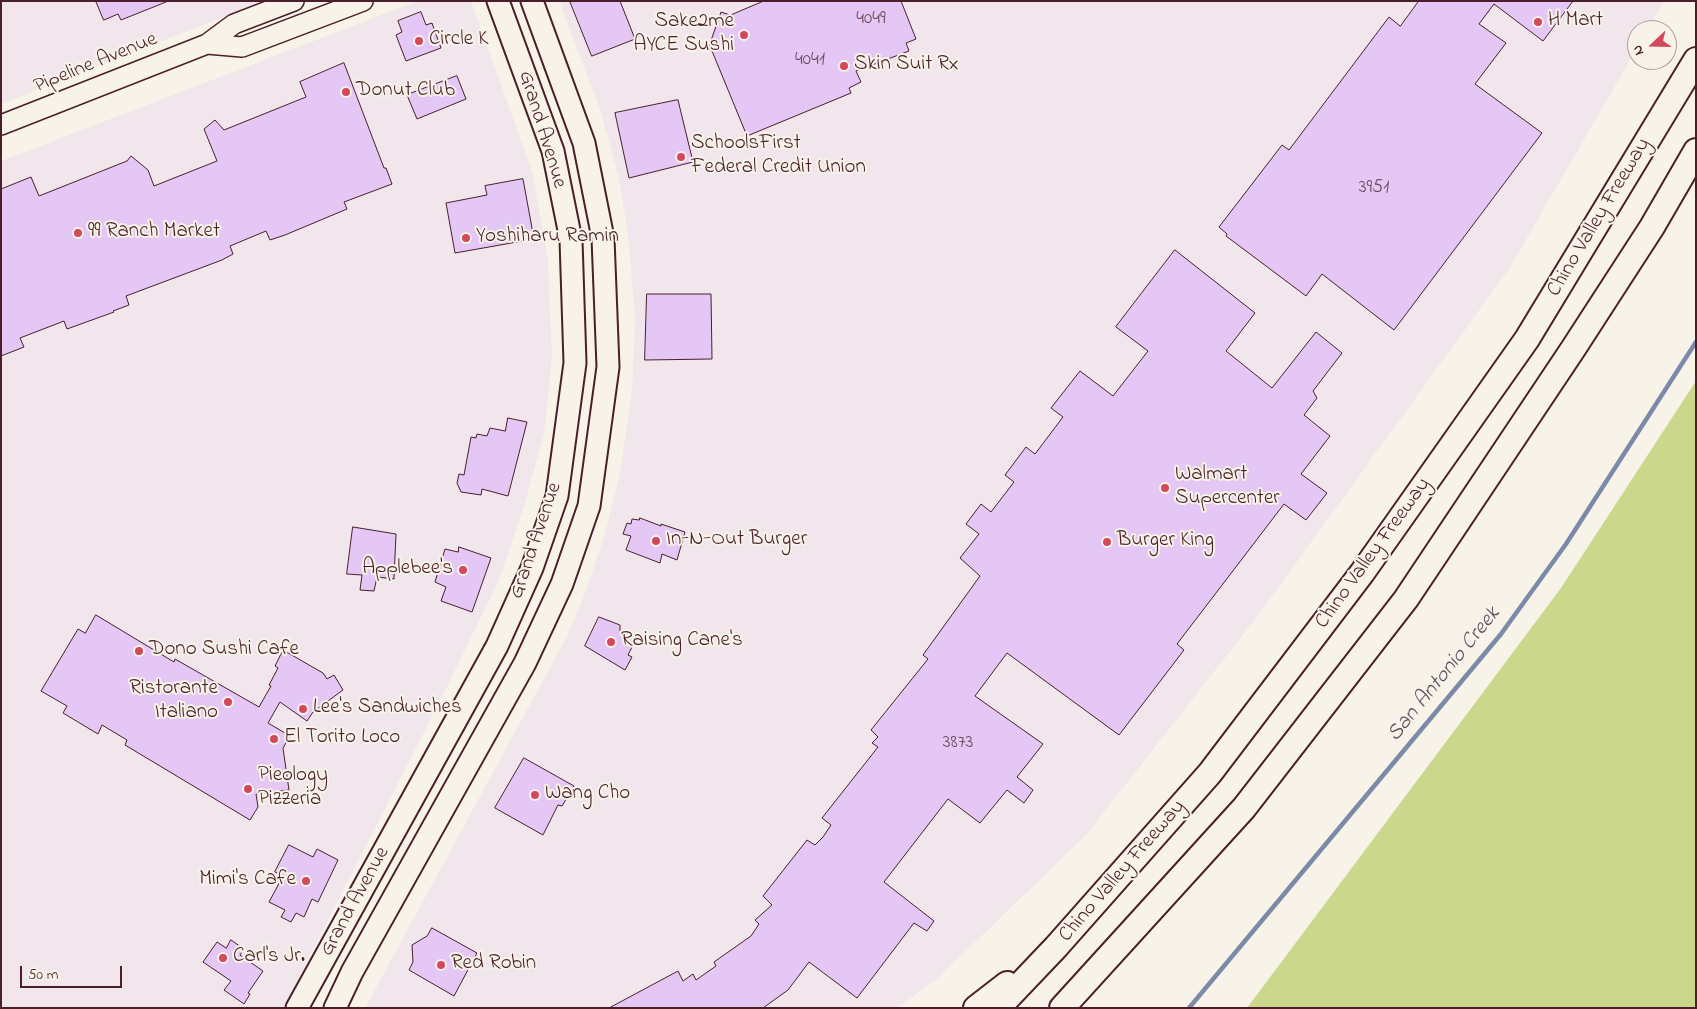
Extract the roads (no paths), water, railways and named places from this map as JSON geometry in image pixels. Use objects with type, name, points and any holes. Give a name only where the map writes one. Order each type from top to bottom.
[{"type":"highway","name":"Chino Valley Freeway","points":[[998,1008],[1056,947],[1210,773],[1362,572],[1527,339],[1696,60]]},
{"type":"highway","name":"Chino Valley Freeway","points":[[1062,1008],[1244,808],[1406,599],[1652,227],[1696,151]]},
{"type":"highway","points":[[976,1008],[1056,947]]},
{"type":"main road","name":"Pipeline Avenue","points":[[1,125],[207,44],[234,24],[294,1]]},
{"type":"main road","name":"Pipeline Avenue","points":[[207,44],[242,47],[363,1]]},
{"type":"main road","name":"Grand Avenue","points":[[297,1008],[497,646],[532,568],[557,496],[575,363],[571,240],[553,151],[498,1]]},
{"type":"main road","name":"Grand Avenue","points":[[335,1008],[352,972],[525,663],[562,584],[589,506],[608,367],[603,238],[584,143],[532,1]]},
{"type":"waterway","name":"San Antonio Creek","points":[[1189,1008],[1501,634],[1566,544],[1696,342]]},
{"type":"place","name":"H Mart","points":[[1538,22]]},
{"type":"place","name":"Sake2me AYCE Sushi","points":[[744,35]]},
{"type":"place","name":"Circle K","points":[[419,41]]},
{"type":"place","name":"Skin Suit Rx","points":[[844,66]]},
{"type":"place","name":"Donut Club","points":[[346,92]]},
{"type":"place","name":"SchoolsFirst Federal Credit Union","points":[[681,157]]},
{"type":"place","name":"99 Ranch Market","points":[[78,233]]},
{"type":"place","name":"Yoshiharu Ramin","points":[[466,238]]},
{"type":"place","name":"Walmart Supercenter","points":[[1165,488]]},
{"type":"place","name":"In-N-Out Burger","points":[[656,541]]},
{"type":"place","name":"Burger King","points":[[1107,542]]},
{"type":"place","name":"Applebee's","points":[[463,570]]},
{"type":"place","name":"Raising Cane's","points":[[611,642]]},
{"type":"place","name":"Dono Sushi Cafe","points":[[139,651]]},
{"type":"place","name":"Ristorante Italiano","points":[[228,702]]},
{"type":"place","name":"Lee's Sandwiches","points":[[303,709]]},
{"type":"place","name":"El Torito Loco","points":[[274,739]]},
{"type":"place","name":"Pieology Pizzeria","points":[[248,789]]},
{"type":"place","name":"Wang Cho","points":[[535,795]]},
{"type":"place","name":"Mimi's Cafe","points":[[306,881]]},
{"type":"place","name":"Carl's Jr.","points":[[223,958]]},
{"type":"place","name":"Red Robin","points":[[441,965]]}]
